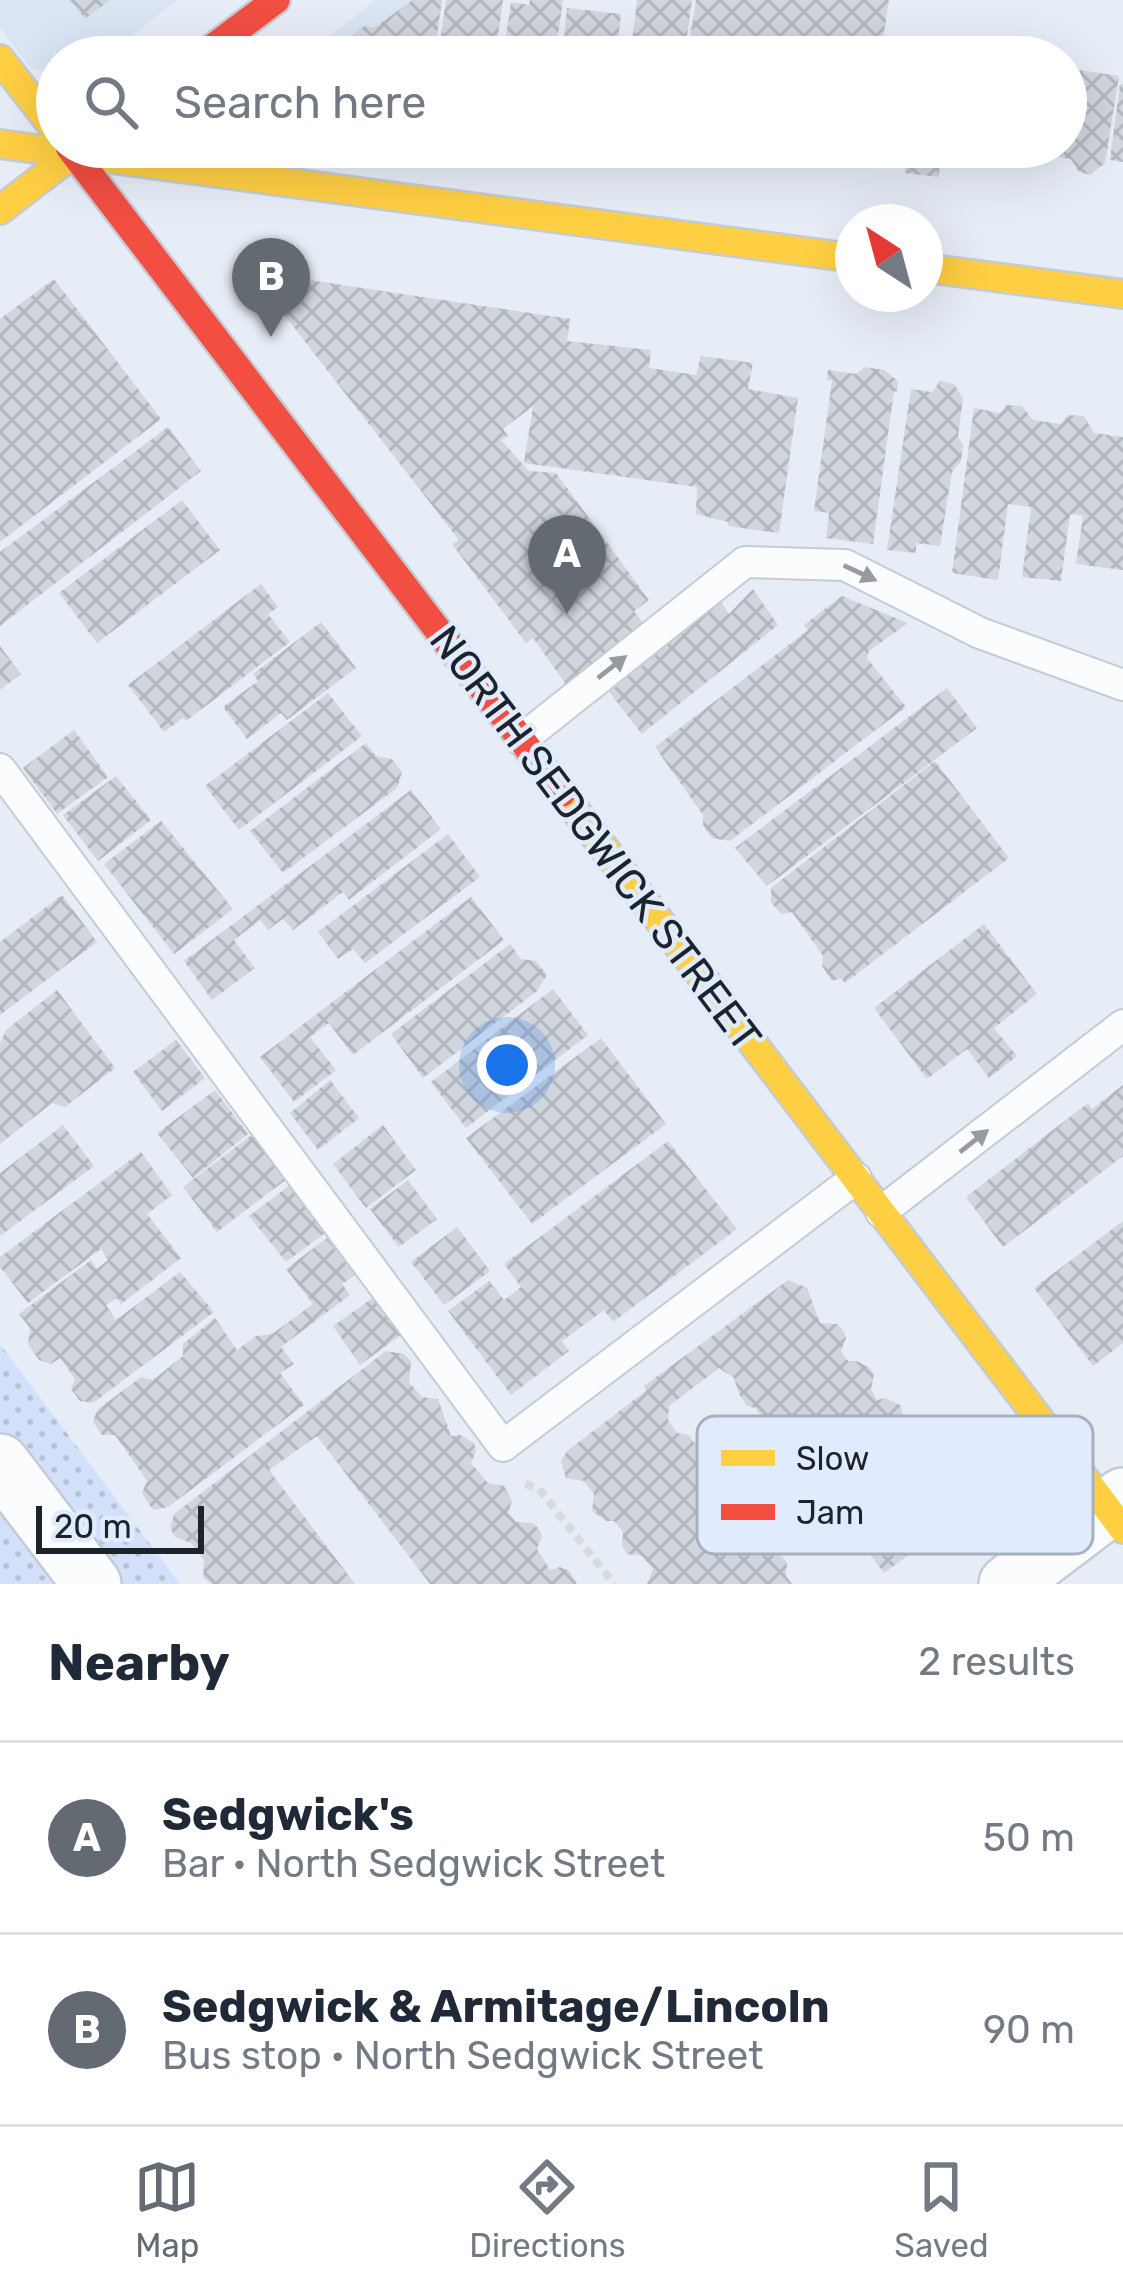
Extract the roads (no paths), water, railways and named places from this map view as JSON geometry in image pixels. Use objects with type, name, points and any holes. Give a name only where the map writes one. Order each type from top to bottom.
[{"type":"street","points":[[228,36],[276,0]]},
{"type":"street","name":"NORTH SEDGWICK STREET","points":[[0,59],[36,103]]},
{"type":"street","points":[[0,144],[36,145]]},
{"type":"street","points":[[0,210],[45,168]]},
{"type":"street","name":"NORTH SEDGWICK STREET","points":[[87,168],[881,1212],[1043,1416]]},
{"type":"street","points":[[229,168],[835,255]]},
{"type":"street","points":[[943,270],[1123,294]]},
{"type":"street","points":[[0,1463],[92,1584]]},
{"type":"street","name":"NORTH SEDGWICK STREET","points":[[1093,1479],[1118,1511]]},
{"type":"street","points":[[1093,1528],[1118,1511]]},
{"type":"street","points":[[1008,1584],[1053,1554]]},
{"type":"lane","points":[[520,740],[745,562],[844,565],[980,633],[1123,686]]},
{"type":"lane","points":[[0,769],[503,1446],[856,1178]]},
{"type":"lane","points":[[881,1212],[1123,1025]]},
{"type":"place","name":"Sedgwick & Armitage/Lincoln","points":[[271,337]]},
{"type":"place","name":"Sedgwick's","points":[[567,614]]}]
